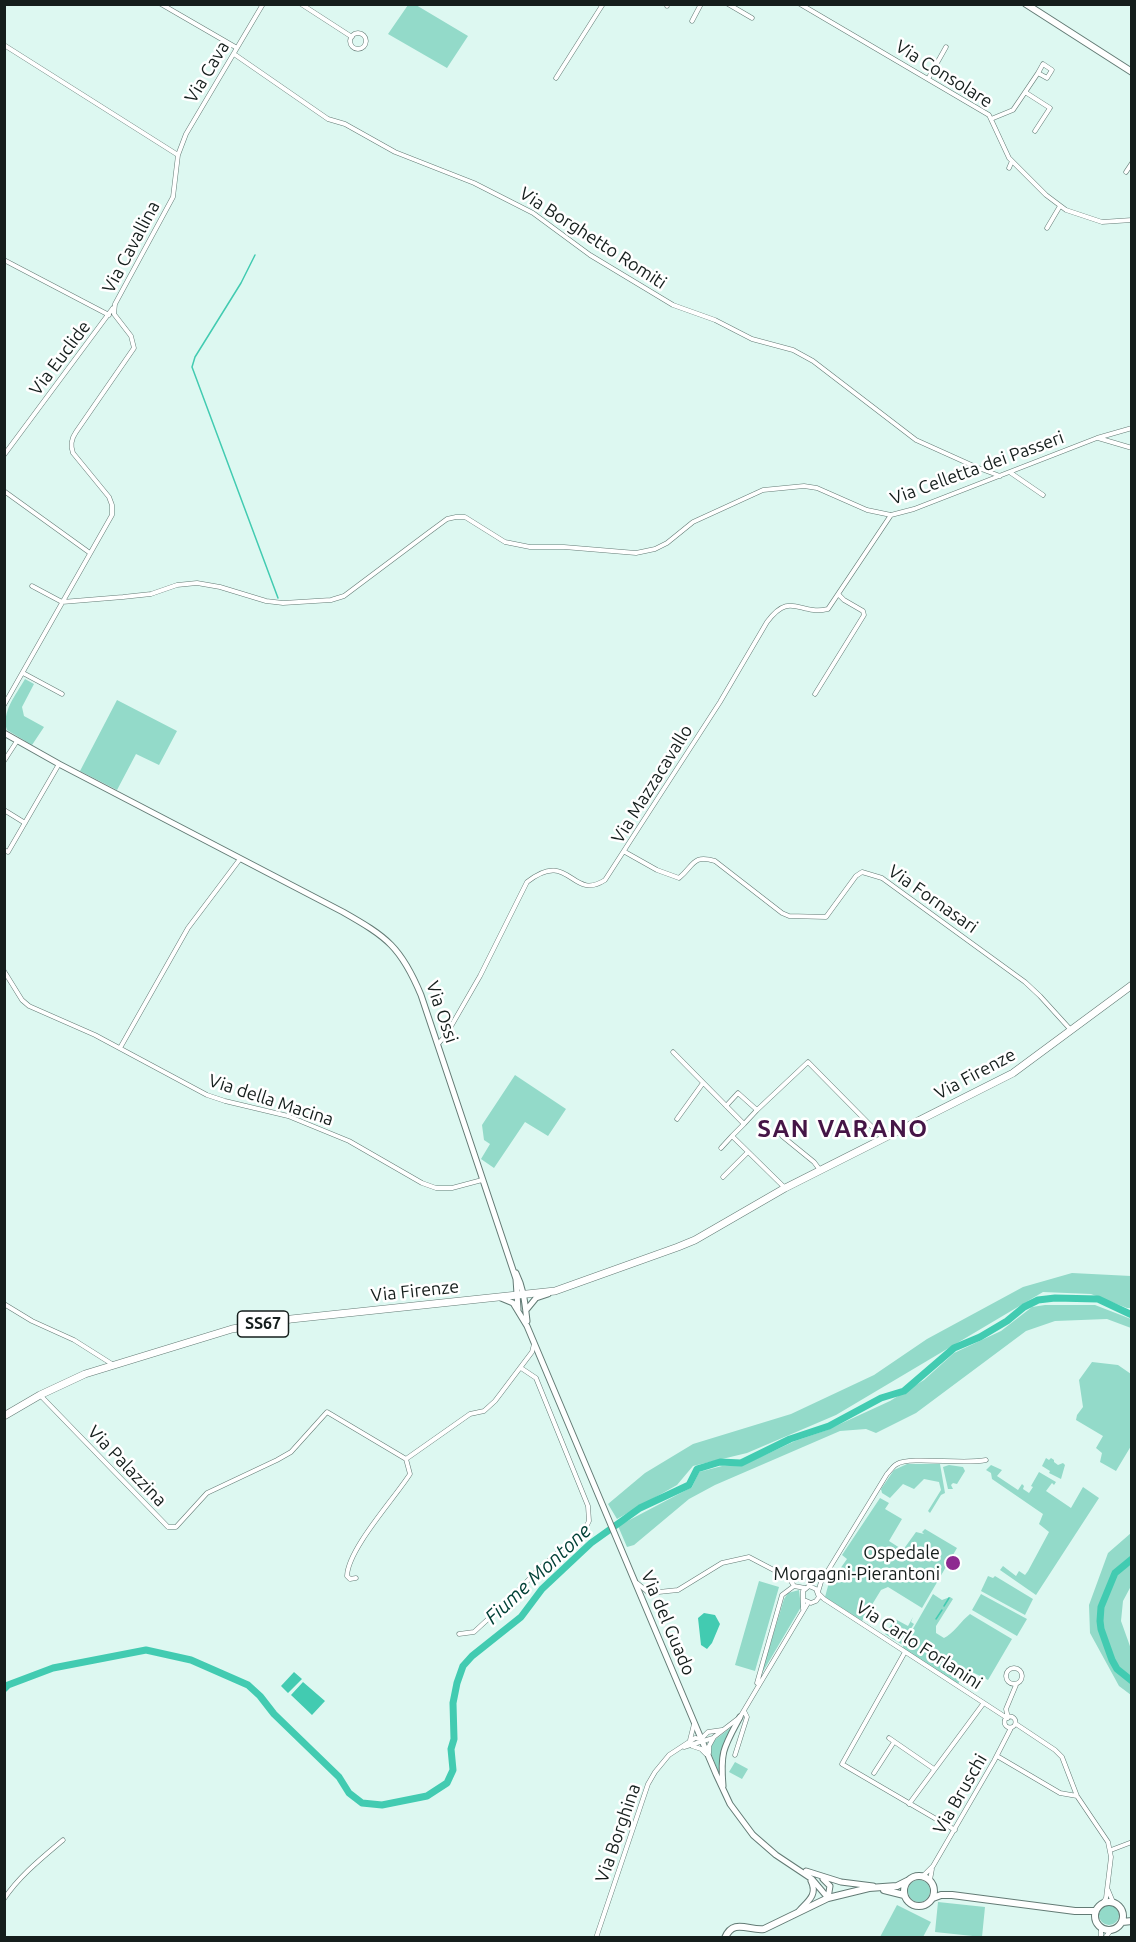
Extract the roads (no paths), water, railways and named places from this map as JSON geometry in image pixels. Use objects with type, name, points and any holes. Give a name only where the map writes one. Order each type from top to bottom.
[{"type":"main road","points":[[1026,4],[1131,72]]},
{"type":"main road","name":"Via Firenze","points":[[4,1416],[40,1395],[85,1374],[232,1329],[291,1319],[555,1291],[695,1240],[785,1188],[1012,1073],[1131,985]]},
{"type":"main road","points":[[725,1938],[728,1931],[735,1926],[756,1930],[764,1929],[828,1898],[874,1887],[897,1886],[914,1876],[923,1876],[930,1880],[934,1887],[933,1898]]},
{"type":"main road","points":[[904,1895],[907,1881]]},
{"type":"main road","points":[[934,1887],[958,1895]]},
{"type":"main road","points":[[857,1890],[891,1890],[904,1895],[909,1902],[917,1906],[926,1905],[933,1898],[941,1895],[958,1895],[1075,1911],[1096,1911]]},
{"type":"main road","points":[[1095,1919],[1096,1911],[1103,1903],[1113,1902],[1120,1906],[1131,1919]]},
{"type":"main road","points":[[1075,1911],[1095,1919],[1101,1928],[1111,1930],[1118,1928],[1124,1913]]},
{"type":"main road","points":[[1122,1922],[1131,1919]]},
{"type":"street","points":[[161,4],[237,48]]},
{"type":"street","name":"Via Cava","points":[[178,154],[186,134],[263,4]]},
{"type":"street","points":[[301,4],[351,37]]},
{"type":"street","points":[[556,78],[603,4]]},
{"type":"street","points":[[692,21],[701,4]]},
{"type":"street","points":[[728,4],[752,18]]},
{"type":"street","name":"Via Consolare","points":[[800,4],[989,115],[1012,161],[1046,195],[1066,210],[1102,222],[1131,220]]},
{"type":"street","points":[[357,33],[364,36],[366,41],[364,46],[354,48],[350,42],[351,37],[357,33]]},
{"type":"street","points":[[4,45],[178,154]]},
{"type":"street","points":[[928,79],[945,47]]},
{"type":"street","name":"Via Borghetto Romiti","points":[[234,54],[328,119],[345,123],[395,152],[474,183],[533,213],[590,255],[673,304],[715,320],[752,339],[794,350],[813,361],[916,440],[1000,476]]},
{"type":"street","points":[[991,119],[1013,110],[1038,73]]},
{"type":"street","points":[[1025,92],[1050,108],[1035,131]]},
{"type":"street","name":"Via Cavallina","points":[[4,705],[112,515],[109,497],[73,453],[71,446],[75,432],[134,348],[131,336],[114,314],[115,304],[173,197],[178,154]]},
{"type":"street","points":[[1009,168],[1012,161]]},
{"type":"street","points":[[1126,172],[1131,163]]},
{"type":"street","points":[[1047,228],[1060,206]]},
{"type":"street","name":"Via Cavallina","points":[[4,260],[108,315]]},
{"type":"street","name":"Via Euclide","points":[[4,455],[115,304]]},
{"type":"street","name":"Via Celletta dei Passeri","points":[[62,602],[151,594],[177,585],[197,583],[220,587],[266,601],[283,603],[331,600],[344,596],[437,526],[456,516],[465,517],[505,542],[530,547],[564,547],[636,553],[655,549],[667,543],[693,522],[763,490],[804,486],[817,488],[867,510],[891,515],[914,509],[1097,438],[1131,428]]},
{"type":"street","points":[[1097,438],[1131,448]]},
{"type":"street","points":[[1010,472],[1043,495]]},
{"type":"street","points":[[4,491],[90,554]]},
{"type":"street","name":"Via Mazzacavallo","points":[[438,1044],[446,1035],[480,976],[527,882],[539,873],[552,869],[563,872],[586,887],[595,887],[605,880],[720,702],[776,610],[792,605],[817,612],[828,609],[891,515]]},
{"type":"street","points":[[33,586],[62,602]]},
{"type":"street","points":[[815,694],[864,615],[863,611],[839,595]]},
{"type":"street","points":[[23,673],[62,694]]},
{"type":"street","name":"Via Ossi","points":[[5,733],[59,764],[373,929],[393,945],[412,974],[438,1044],[520,1295]]},
{"type":"street","points":[[4,762],[17,741]]},
{"type":"street","points":[[4,850],[8,852],[59,764]]},
{"type":"street","points":[[4,810],[25,823]]},
{"type":"street","name":"Via Fornasari","points":[[625,852],[657,870],[679,878],[696,859],[715,861],[782,913],[810,918],[826,917],[856,876],[862,872],[872,874],[882,878],[1025,982],[1070,1029]]},
{"type":"street","points":[[120,1048],[188,928],[240,859]]},
{"type":"street","name":"Via della Macina","points":[[4,971],[22,1000],[29,1006],[120,1048],[168,1076],[207,1095],[281,1114],[350,1141],[422,1183],[436,1188],[452,1188],[482,1180]]},
{"type":"street","points":[[673,1052],[744,1124]]},
{"type":"street","points":[[721,1148],[808,1062],[883,1138]]},
{"type":"street","points":[[677,1119],[703,1083]]},
{"type":"street","points":[[726,1106],[738,1093],[757,1110]]},
{"type":"street","points":[[732,1136],[785,1188]]},
{"type":"street","points":[[782,1136],[814,1162],[820,1170]]},
{"type":"street","points":[[723,1177],[748,1152]]},
{"type":"street","points":[[497,1297],[507,1293],[518,1284],[535,1291],[555,1291]]},
{"type":"street","points":[[527,1309],[536,1298],[555,1291]]},
{"type":"street","name":"Via del Guado","points":[[520,1295],[518,1309],[724,1791],[741,1821],[753,1835],[776,1855],[807,1875],[828,1898]]},
{"type":"street","name":"Via del Guado","points":[[520,1295],[527,1309],[527,1326]]},
{"type":"street","points":[[497,1297],[508,1300],[518,1309]]},
{"type":"street","points":[[4,1304],[32,1321],[74,1340],[112,1364]]},
{"type":"street","points":[[356,1578],[350,1579],[346,1576],[348,1567],[363,1541],[410,1474],[406,1459],[470,1414],[484,1411],[495,1401],[532,1352],[534,1344]]},
{"type":"street","points":[[459,1634],[474,1632],[537,1571],[585,1529],[589,1521],[588,1506],[536,1378],[520,1368]]},
{"type":"street","name":"Via Palazzina","points":[[40,1395],[168,1527],[172,1528],[176,1527],[207,1492],[291,1452],[327,1412],[406,1459]]},
{"type":"street","points":[[818,1593],[809,1586],[804,1589],[802,1596],[806,1602],[814,1603],[818,1593],[820,1585],[887,1474],[898,1463],[986,1460]]},
{"type":"street","points":[[634,1580],[649,1593],[678,1590],[722,1563],[749,1557],[789,1578],[796,1586],[804,1589]]},
{"type":"street","points":[[756,1689],[782,1595],[796,1586]]},
{"type":"street","name":"Via Carlo Forlanini","points":[[818,1593],[1000,1714],[1011,1728]]},
{"type":"street","points":[[724,1791],[722,1756],[725,1746],[806,1602]]},
{"type":"street","points":[[906,1652],[842,1764],[955,1830]]},
{"type":"street","points":[[1019,1668],[1021,1680],[1013,1684],[1007,1680],[1006,1675],[1009,1669],[1019,1668]]},
{"type":"street","points":[[1007,1733],[1008,1707],[1013,1684]]},
{"type":"street","points":[[909,1804],[983,1704]]},
{"type":"street","points":[[709,1757],[709,1746],[714,1737],[742,1714]]},
{"type":"street","points":[[735,1755],[747,1717],[742,1714]]},
{"type":"street","points":[[1007,1720],[1015,1720],[1016,1724],[1059,1753],[1066,1763],[1077,1796],[1105,1837],[1111,1850],[1106,1898],[1103,1903]]},
{"type":"street","points":[[694,1723],[712,1732]]},
{"type":"street","points":[[694,1723],[690,1743],[709,1757]]},
{"type":"street","name":"Via Bruschi","points":[[923,1876],[933,1866],[997,1756],[1007,1733],[1016,1724]]},
{"type":"street","points":[[701,1739],[704,1735],[722,1730]]},
{"type":"street","points":[[701,1739],[714,1737]]},
{"type":"street","points":[[889,1738],[934,1769]]},
{"type":"street","name":"Via Borghina","points":[[596,1938],[648,1784],[669,1755],[701,1739]]},
{"type":"street","points":[[874,1773],[894,1742]]},
{"type":"street","points":[[997,1756],[1060,1793],[1077,1796]]},
{"type":"street","points":[[1067,1794],[1074,1787]]},
{"type":"street","points":[[4,1899],[9,1891],[63,1840]]},
{"type":"street","points":[[1111,1850],[1131,1842]]},
{"type":"street","name":"Via Bruschi","points":[[930,1880],[933,1866]]},
{"type":"street","points":[[799,1869],[841,1882],[874,1887]]},
{"type":"street","points":[[798,1912],[813,1894],[813,1885],[807,1875]]},
{"type":"street","points":[[818,1876],[827,1881],[830,1886],[828,1898]]},
{"type":"street","points":[[1107,1889],[1113,1902]]},
{"type":"street","points":[[1101,1928],[1101,1938]]},
{"type":"street","points":[[1106,1938],[1111,1930]]},
{"type":"waterway","points":[[255,255],[241,283],[195,357],[192,367],[278,598]]},
{"type":"waterway","name":"Fiume Montone","points":[[4,1689],[8,1685],[53,1668],[146,1650],[191,1660],[248,1685],[274,1714],[339,1777],[349,1793],[362,1803],[382,1805],[427,1796],[447,1783],[453,1770],[451,1749],[454,1739],[453,1703],[463,1666],[472,1656],[521,1617],[542,1589],[591,1543],[640,1508],[689,1485],[697,1469],[720,1462],[741,1463],[790,1439],[829,1426],[881,1398],[904,1391],[954,1348],[980,1337],[1038,1300],[1098,1299],[1132,1315]]},
{"type":"waterway","points":[[1132,1559],[1115,1573],[1101,1607],[1100,1621],[1112,1660],[1117,1669],[1132,1681]]},
{"type":"waterway","points":[[944,1606],[949,1598]]},
{"type":"waterway","points":[[936,1619],[942,1610]]},
{"type":"place","name":"Ospedale Morgagni-Pierantoni","points":[[953,1563]]},
{"type":"district","name":"SAN VARANO","points":[[843,1129]]}]
